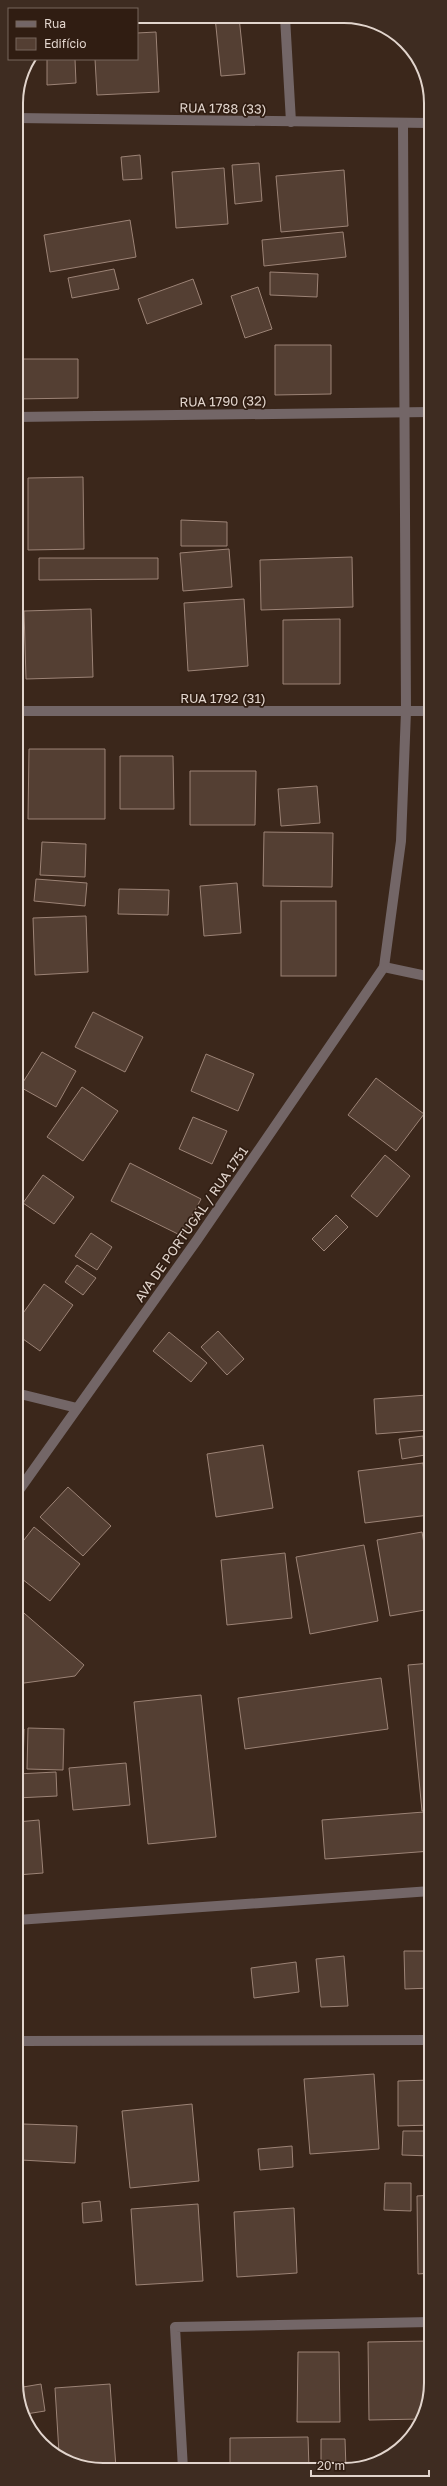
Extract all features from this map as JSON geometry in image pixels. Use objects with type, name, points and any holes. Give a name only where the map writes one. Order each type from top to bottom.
[{"type":"street","points":[[285,23],[291,122]]},
{"type":"street","name":"RUA 1788 (33)","points":[[23,118],[424,123]]},
{"type":"street","points":[[403,123],[406,412],[406,711],[401,841],[384,967],[424,976]]},
{"type":"street","name":"RUA 1790 (32)","points":[[23,417],[424,412]]},
{"type":"street","name":"RUA 1792 (31)","points":[[23,711],[424,711]]},
{"type":"street","name":"AVA DE PORTUGAL / RUA 1751","points":[[23,1483],[197,1240],[384,967]]},
{"type":"street","points":[[23,1395],[77,1408]]},
{"type":"street","points":[[23,1920],[424,1891]]},
{"type":"street","points":[[23,2041],[424,2040]]},
{"type":"street","points":[[183,2463],[175,2327],[424,2322]]},
{"type":"building","points":[[216,23],[240,23],[245,74],[221,76]]},
{"type":"building","points":[[156,32],[159,92],[97,95],[95,60],[138,60],[138,33]]},
{"type":"building","points":[[47,60],[75,60],[76,83],[47,85]]},
{"type":"building","points":[[140,155],[142,179],[123,180],[121,157]]},
{"type":"building","points":[[259,163],[262,201],[235,204],[232,165]]},
{"type":"building","points":[[224,168],[228,224],[176,228],[172,172]]},
{"type":"building","points":[[344,170],[348,226],[281,232],[276,176]]},
{"type":"building","points":[[130,220],[136,257],[50,272],[44,235]]},
{"type":"building","points":[[343,232],[346,257],[264,266],[262,240]]},
{"type":"building","points":[[114,269],[119,289],[72,298],[68,278]]},
{"type":"building","points":[[270,272],[318,274],[317,297],[270,295]]},
{"type":"building","points":[[193,279],[202,304],[147,324],[138,299]]},
{"type":"building","points":[[258,287],[272,329],[245,338],[231,296]]},
{"type":"building","points":[[275,345],[331,345],[331,394],[275,395]]},
{"type":"building","points":[[23,359],[78,359],[78,398],[23,399]]},
{"type":"building","points":[[83,477],[84,549],[28,550],[28,478]]},
{"type":"building","points":[[181,520],[227,522],[227,546],[181,546]]},
{"type":"building","points":[[229,549],[232,587],[183,591],[180,553]]},
{"type":"building","points":[[352,557],[353,607],[261,610],[260,560]]},
{"type":"building","points":[[39,558],[158,558],[158,579],[39,580]]},
{"type":"building","points":[[244,599],[248,666],[188,671],[184,603]]},
{"type":"building","points":[[91,609],[93,677],[26,679],[24,611]]},
{"type":"building","points":[[340,619],[340,684],[283,684],[283,620]]},
{"type":"building","points":[[29,749],[105,749],[105,819],[28,819]]},
{"type":"building","points":[[120,756],[173,756],[174,809],[120,809]]},
{"type":"building","points":[[190,771],[256,771],[255,825],[190,825]]},
{"type":"building","points":[[317,786],[320,823],[281,826],[278,789]]},
{"type":"building","points":[[264,832],[333,833],[332,887],[263,886]]},
{"type":"building","points":[[42,842],[86,844],[85,877],[40,875]]},
{"type":"building","points":[[36,879],[87,883],[85,906],[34,901]]},
{"type":"building","points":[[237,883],[241,933],[204,936],[200,886]]},
{"type":"building","points":[[119,889],[169,890],[168,915],[118,914]]},
{"type":"building","points":[[281,901],[336,901],[336,976],[281,976]]},
{"type":"building","points":[[86,916],[88,972],[35,975],[33,918]]},
{"type":"building","points":[[93,1012],[143,1037],[125,1072],[75,1047]]},
{"type":"building","points":[[42,1052],[76,1071],[56,1107],[23,1089],[23,1082]]},
{"type":"building","points":[[206,1054],[254,1074],[238,1111],[191,1091]]},
{"type":"building","points":[[376,1078],[424,1114],[396,1151],[348,1115]]},
{"type":"building","points":[[82,1087],[118,1111],[83,1161],[47,1137]]},
{"type":"building","points":[[193,1117],[227,1131],[212,1164],[179,1149]]},
{"type":"building","points":[[385,1155],[410,1176],[377,1217],[351,1196]]},
{"type":"building","points":[[130,1163],[201,1199],[182,1236],[111,1201]]},
{"type":"building","points":[[43,1175],[74,1197],[54,1224],[23,1203]]},
{"type":"building","points":[[336,1215],[348,1227],[324,1251],[312,1239]]},
{"type":"building","points":[[91,1233],[112,1247],[97,1270],[75,1256]]},
{"type":"building","points":[[77,1265],[96,1278],[83,1295],[65,1282]]},
{"type":"building","points":[[44,1284],[73,1305],[40,1351],[23,1339],[23,1313]]},
{"type":"building","points":[[218,1331],[244,1359],[227,1375],[201,1347]]},
{"type":"building","points":[[169,1332],[207,1363],[191,1382],[153,1351]]},
{"type":"building","points":[[424,1395],[424,1430],[376,1434],[374,1399]]},
{"type":"building","points":[[423,1436],[424,1455],[402,1459],[399,1439]]},
{"type":"building","points":[[263,1445],[273,1508],[216,1517],[207,1454]]},
{"type":"building","points":[[423,1463],[424,1516],[365,1523],[358,1471]]},
{"type":"building","points":[[68,1487],[111,1526],[83,1556],[40,1517]]},
{"type":"building","points":[[34,1527],[80,1564],[50,1601],[23,1580],[23,1541]]},
{"type":"building","points":[[422,1532],[424,1544],[424,1610],[390,1616],[377,1540]]},
{"type":"building","points":[[364,1545],[378,1621],[310,1634],[296,1557]]},
{"type":"building","points":[[285,1553],[292,1618],[227,1625],[221,1560]]},
{"type":"building","points":[[23,1612],[84,1665],[75,1676],[23,1683]]},
{"type":"building","points":[[424,1664],[424,1811],[422,1811],[408,1665]]},
{"type":"building","points":[[381,1678],[388,1729],[245,1749],[238,1698]]},
{"type":"building","points":[[201,1695],[216,1837],[148,1844],[134,1702]]},
{"type":"building","points":[[28,1728],[64,1729],[63,1770],[27,1769]]},
{"type":"building","points":[[23,1729],[24,1729],[23,1769]]},
{"type":"building","points":[[126,1763],[130,1805],[73,1810],[69,1768]]},
{"type":"building","points":[[56,1772],[57,1796],[23,1798],[23,1774]]},
{"type":"building","points":[[424,1812],[424,1852],[325,1859],[322,1820]]},
{"type":"building","points":[[39,1820],[43,1873],[23,1875],[23,1821]]},
{"type":"building","points":[[404,1951],[424,1951],[424,1988],[405,1989]]},
{"type":"building","points":[[344,1956],[348,2006],[321,2007],[316,1959]]},
{"type":"building","points":[[296,1962],[299,1992],[254,1998],[251,1968]]},
{"type":"building","points":[[374,2074],[379,2149],[310,2154],[304,2079]]},
{"type":"building","points":[[424,2080],[424,2125],[398,2126],[398,2081]]},
{"type":"building","points":[[192,2104],[199,2181],[130,2188],[122,2111]]},
{"type":"building","points":[[23,2124],[77,2126],[75,2163],[23,2160]]},
{"type":"building","points":[[403,2131],[424,2131],[424,2156],[402,2155]]},
{"type":"building","points":[[292,2146],[293,2167],[260,2170],[258,2149]]},
{"type":"building","points":[[385,2183],[411,2183],[411,2211],[384,2210]]},
{"type":"building","points":[[417,2196],[424,2196],[424,2274],[418,2274]]},
{"type":"building","points":[[100,2201],[102,2221],[83,2223],[82,2203]]},
{"type":"building","points":[[198,2204],[203,2281],[136,2285],[131,2209]]},
{"type":"building","points":[[294,2208],[297,2273],[237,2277],[234,2212]]},
{"type":"building","points":[[424,2341],[423,2393],[420,2409],[415,2419],[369,2420],[368,2342]]},
{"type":"building","points":[[298,2352],[339,2352],[340,2422],[297,2422]]},
{"type":"building","points":[[41,2384],[45,2411],[29,2414],[23,2387]]},
{"type":"building","points":[[110,2384],[116,2463],[98,2463],[77,2459],[59,2449],[55,2388]]},
{"type":"building","points":[[308,2437],[309,2463],[230,2463],[230,2438]]},
{"type":"building","points":[[321,2439],[345,2439],[346,2463],[321,2463]]}]
